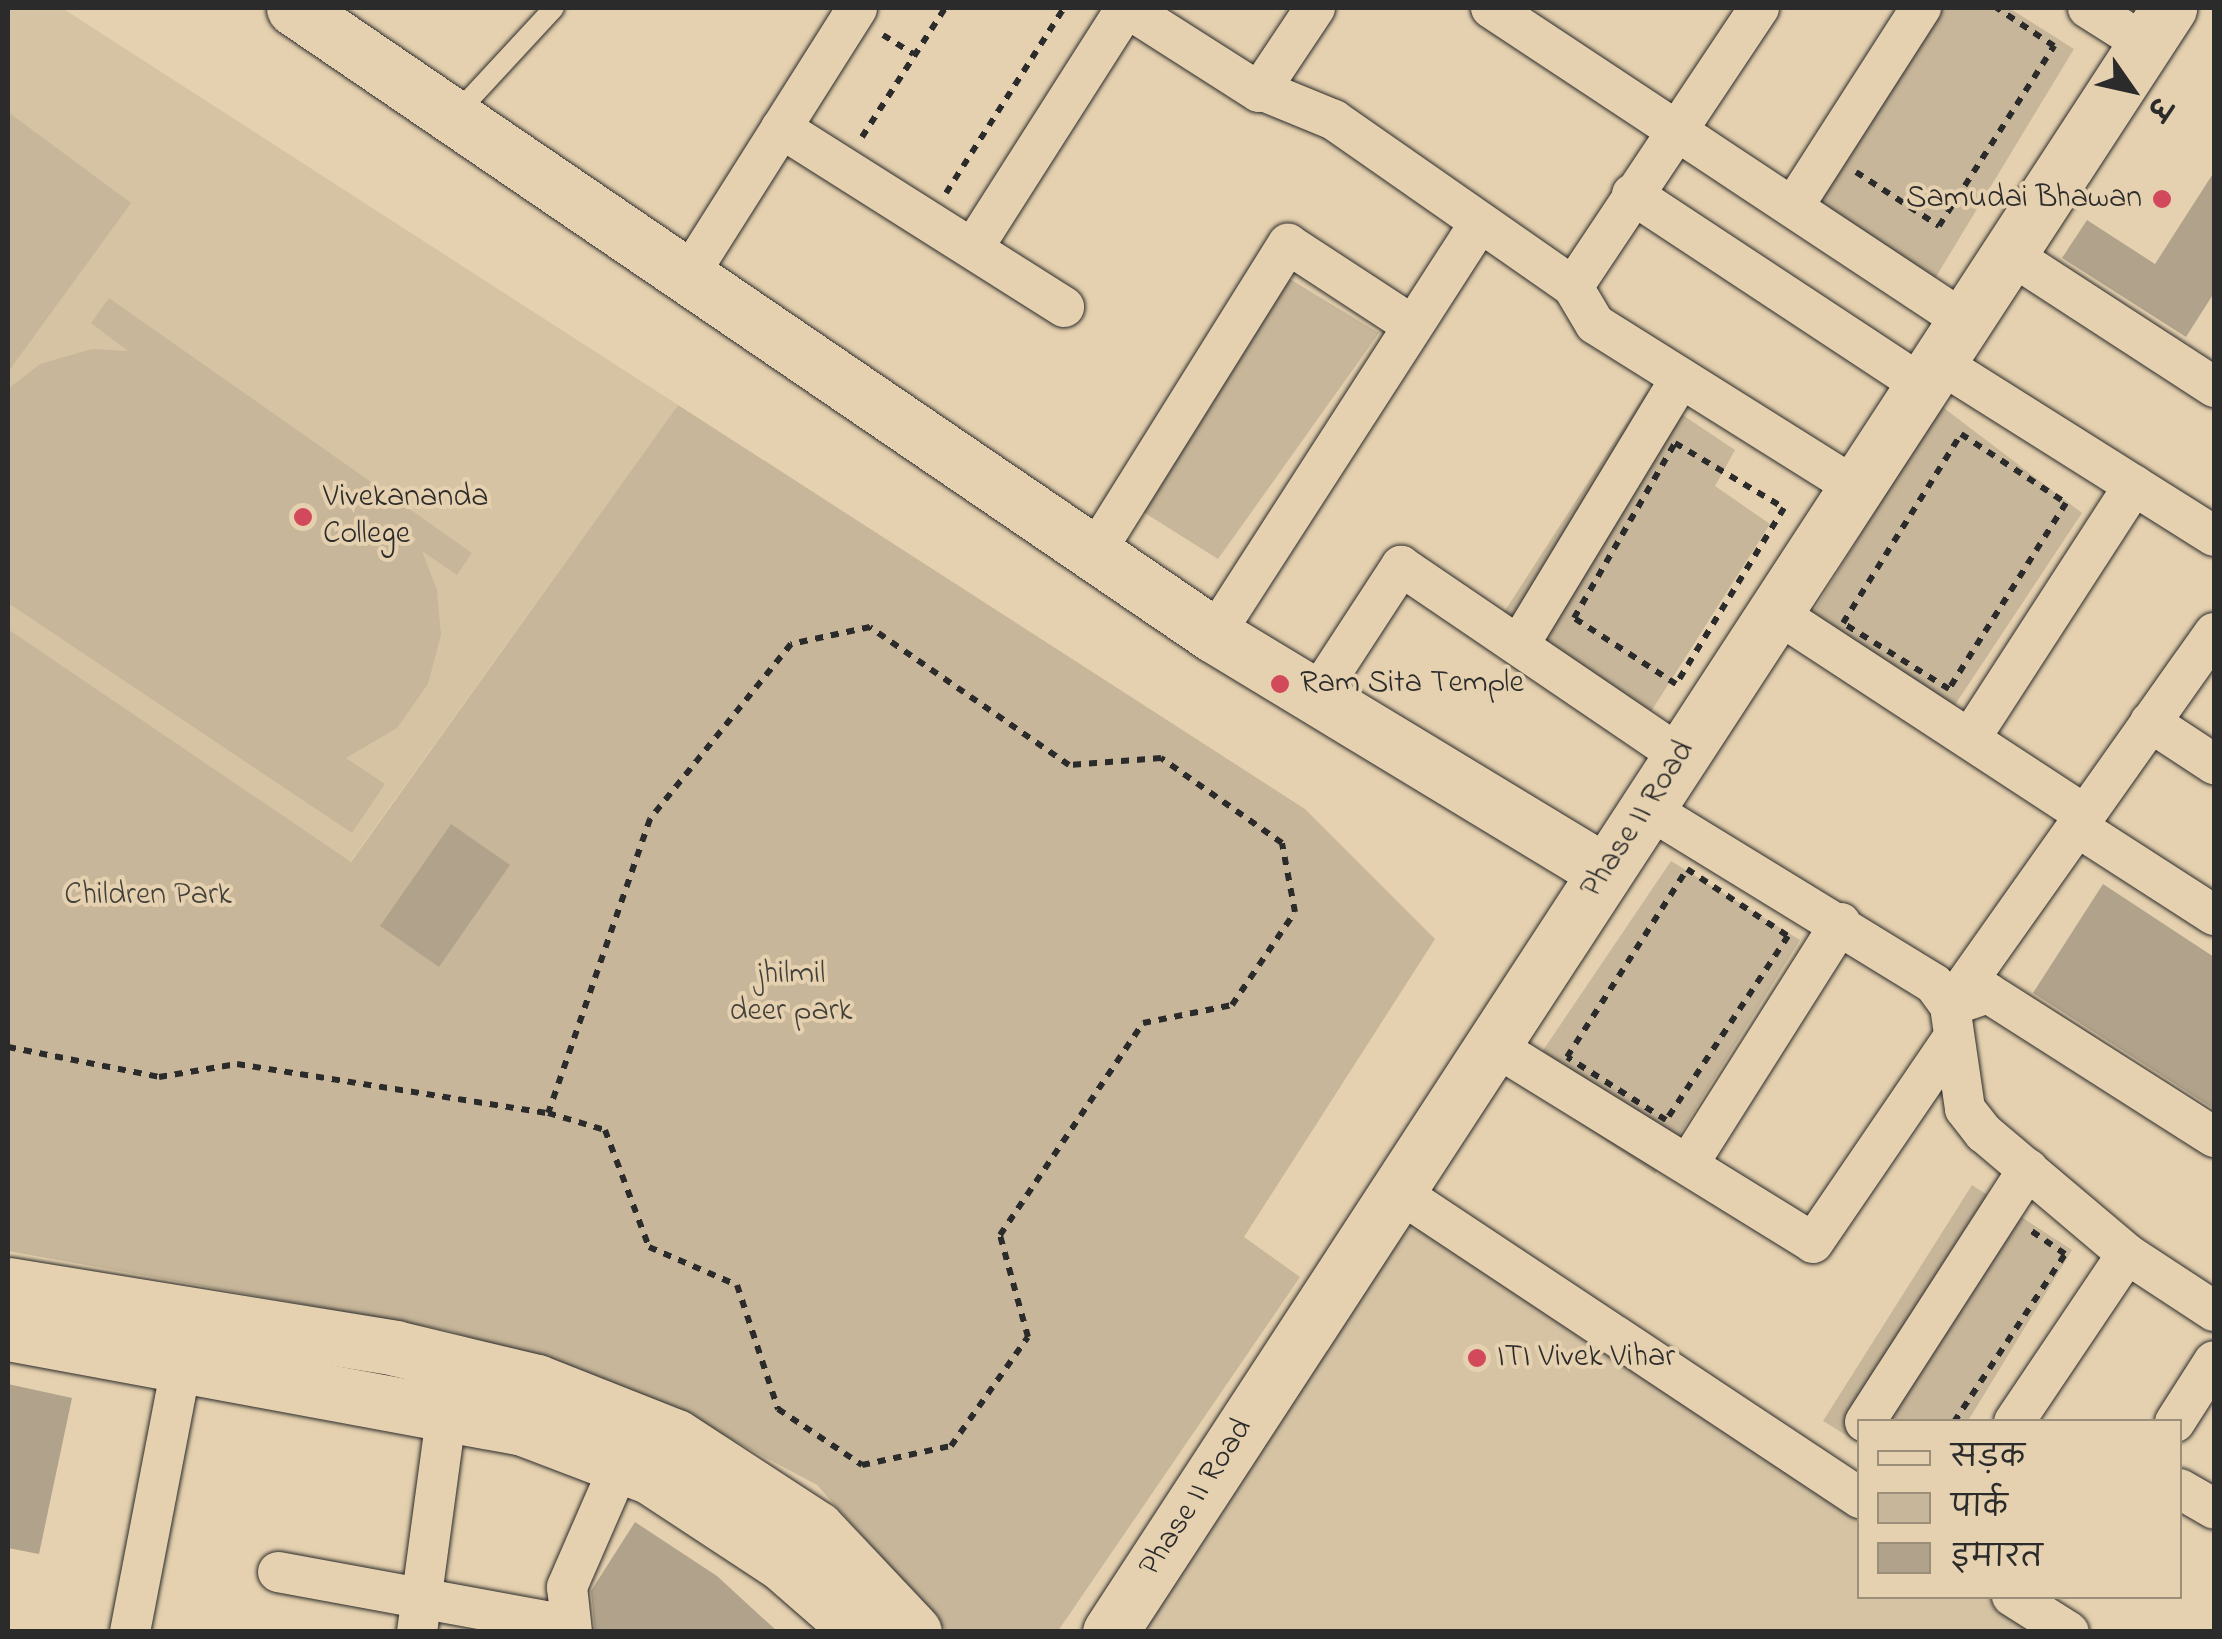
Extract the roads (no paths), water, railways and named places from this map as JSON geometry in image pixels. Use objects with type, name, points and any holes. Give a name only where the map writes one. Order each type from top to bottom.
[{"type":"street","points":[[294,8],[686,279],[1214,635],[1605,872]]},
{"type":"street","points":[[686,279],[857,8]]},
{"type":"street","points":[[973,248],[1127,8],[1261,90],[1334,120],[1573,287],[1595,324],[1856,488]]},
{"type":"street","points":[[1261,90],[1315,8]]},
{"type":"street","points":[[1491,8],[1793,207],[1942,356]]},
{"type":"street","points":[[1573,287],[1759,8]]},
{"type":"street","points":[[1793,207],[1920,8]]},
{"type":"street","points":[[2088,8],[2157,26]]},
{"type":"street","name":"Phase II Road","points":[[1110,1632],[2157,26]]},
{"type":"street","points":[[782,128],[1064,306]]},
{"type":"street","points":[[1632,194],[1942,356],[2214,536]]},
{"type":"street","points":[[1214,635],[1480,222]]},
{"type":"street","points":[[1094,554],[1288,244],[1412,325]]},
{"type":"street","points":[[2008,253],[2214,387]]},
{"type":"street","points":[[1518,645],[1681,378]]},
{"type":"street","points":[[1971,738],[2134,485]]},
{"type":"street","points":[[1315,698],[1401,566],[1681,756]]},
{"type":"street","points":[[1774,612],[2084,814]]},
{"type":"street","points":[[1493,1044],[1814,1243],[2084,814],[2214,633]]},
{"type":"street","points":[[2150,722],[2214,764]]},
{"type":"street","points":[[1647,808],[1908,963],[1951,1022],[1965,1109],[2127,1254],[2214,1311]]},
{"type":"street","points":[[2084,814],[2082,830],[2214,915]]},
{"type":"street","points":[[1688,1163],[1841,923]]},
{"type":"street","points":[[1951,1022],[1988,993],[2214,1136]]},
{"type":"street","points":[[1868,1419],[2028,1169]]},
{"type":"street","points":[[1397,1191],[1844,1488],[1857,1442]]},
{"type":"street","points":[[2016,1419],[2127,1254]]},
{"type":"street","points":[[8,1285],[187,1339],[447,1411],[523,1428],[620,1465],[782,1563],[860,1632]]},
{"type":"street","points":[[8,1333],[187,1339],[538,1382],[676,1436],[818,1529],[914,1632]]},
{"type":"street","points":[[130,1632],[187,1339]]},
{"type":"street","points":[[2177,1419],[2214,1361]]},
{"type":"street","points":[[420,1612],[447,1411]]},
{"type":"street","points":[[278,1572],[420,1612],[570,1628],[567,1587],[578,1552],[620,1465]]},
{"type":"street","points":[[2182,1491],[2214,1510]]},
{"type":"street","points":[[2017,1599],[2069,1632]]},
{"type":"lane","points":[[453,118],[554,8]]},
{"type":"place","name":"Samudai Bhawan","points":[[2162,199]]},
{"type":"place","name":"Vivekananda College","points":[[303,517]]},
{"type":"place","name":"Ram Sita Temple","points":[[1280,684]]},
{"type":"place","name":"ITI Vivek Vihar","points":[[1477,1358]]},
{"type":"park label","name":"Children Park","points":[[148,896]]},
{"type":"park label","name":"jhilmil deer park","points":[[791,994]]}]
